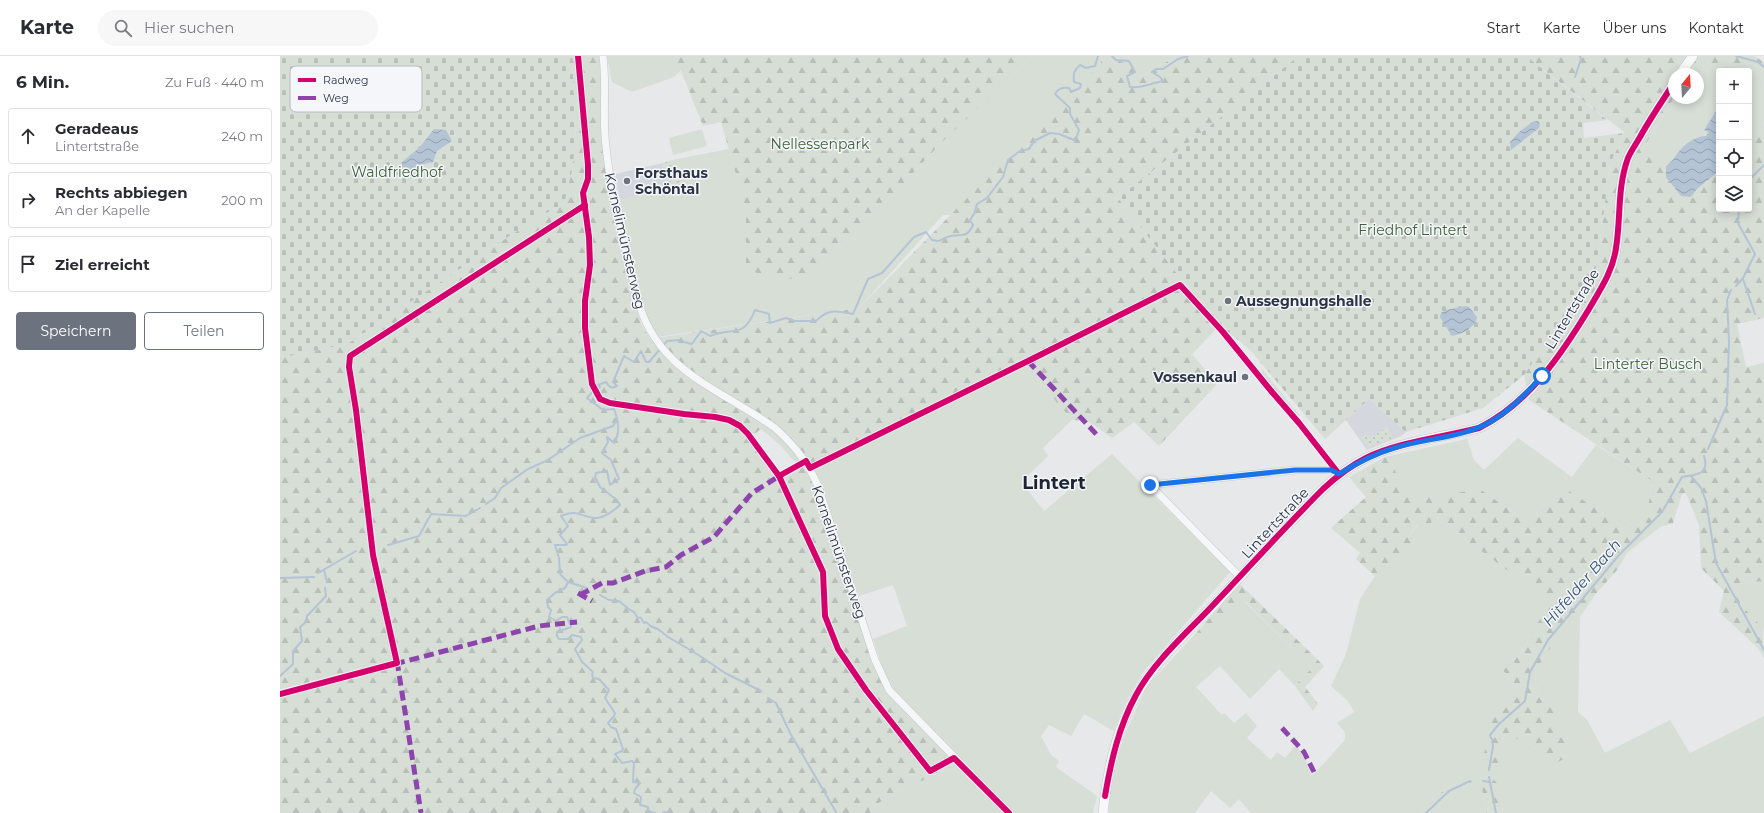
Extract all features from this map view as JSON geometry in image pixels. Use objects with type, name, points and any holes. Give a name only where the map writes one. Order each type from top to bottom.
[{"type":"main road","points":[[1684,68],[1693,56]]},
{"type":"main road","name":"Lintertstraße","points":[[1104,813],[1105,796],[1114,752],[1128,712],[1137,694],[1165,656],[1311,501],[1339,474],[1366,458],[1395,447],[1479,428],[1505,412],[1528,392],[1542,376],[1568,342],[1606,278],[1616,248],[1622,175],[1629,156],[1650,119],[1668,92]]},
{"type":"street","name":"Kornelimünsterweg","points":[[603,56],[606,83],[605,134],[608,161],[637,297],[646,324],[654,338],[667,354],[689,374],[774,428],[791,443],[806,461],[818,486],[885,685],[896,699],[1008,813]]},
{"type":"street","points":[[1240,577],[1150,485],[1295,470],[1331,470],[1339,474]]},
{"type":"shaded area","points":[[663,163],[667,189],[620,200],[615,174]]},
{"type":"shaded area","points":[[1369,399],[1406,432],[1401,436],[1367,450],[1346,420]]},
{"type":"green space","name":"Waldfriedhof","points":[[280,56],[572,56],[576,140],[571,175],[564,204],[538,217],[347,344],[280,358]]},
{"type":"green space","points":[[572,56],[600,56],[603,80],[602,138],[619,237],[641,324],[650,339],[859,308],[1107,56],[1113,56],[1144,76],[1176,56],[1299,56],[1118,198],[1183,281],[1220,325],[1192,354],[1217,384],[1159,446],[1134,422],[1112,438],[1088,421],[1072,420],[1026,366],[810,472],[880,679],[891,697],[958,765],[897,792],[869,809],[871,813],[280,813],[280,358],[347,344],[538,217],[564,204],[576,140]],"holes":[[[761,429],[779,444],[797,464],[780,473],[752,436]]]},
{"type":"green space","points":[[607,56],[675,56],[681,70],[674,77],[632,92],[612,82]]},
{"type":"green space","name":"Nellessenpark","points":[[675,56],[1033,56],[941,143],[855,235],[806,275],[781,281],[746,269],[746,209],[721,122],[703,126]]},
{"type":"green space","points":[[1033,56],[1107,56],[965,215],[943,215],[859,308],[657,337],[649,322],[638,288],[620,200],[667,189],[687,187],[672,160],[729,149],[746,209],[746,269],[806,275],[855,235],[941,143]]},
{"type":"green space","points":[[1113,56],[1176,56],[1144,76]]},
{"type":"green space","name":"Friedhof Lintert","points":[[1299,56],[1526,56],[1607,120],[1583,123],[1584,138],[1625,133],[1610,163],[1597,266],[1524,375],[1483,408],[1406,432],[1369,399],[1325,439],[1250,350],[1220,325],[1183,281],[1118,198]]},
{"type":"green space","name":"Linterter Busch","points":[[1526,56],[1754,56],[1764,62],[1764,83],[1758,76],[1755,64],[1732,64],[1732,68],[1721,68],[1699,60],[1694,68],[1668,68],[1668,104],[1670,104],[1641,152],[1666,166],[1666,177],[1691,197],[1697,189],[1716,173],[1716,212],[1752,212],[1752,134],[1764,124],[1764,318],[1737,324],[1746,367],[1764,363],[1764,581],[1736,584],[1741,605],[1763,628],[1764,658],[1758,648],[1719,612],[1724,591],[1701,568],[1699,525],[1686,493],[1682,494],[1673,523],[1660,527],[1627,553],[1617,570],[1595,595],[1580,617],[1545,654],[1535,673],[1538,696],[1557,710],[1557,725],[1571,743],[1564,759],[1547,767],[1542,752],[1514,737],[1504,735],[1498,764],[1492,768],[1482,762],[1495,710],[1518,691],[1503,670],[1524,650],[1531,632],[1552,603],[1435,517],[1425,531],[1417,525],[1408,537],[1415,543],[1388,572],[1375,576],[1356,559],[1360,553],[1331,528],[1366,497],[1349,477],[1385,457],[1394,464],[1399,489],[1413,500],[1480,489],[1528,523],[1560,485],[1626,528],[1648,509],[1652,481],[1529,400],[1524,375],[1597,266],[1610,163],[1625,133]]},
{"type":"green space","points":[[1699,60],[1721,68],[1716,68],[1716,111],[1704,130],[1708,132],[1706,135],[1699,140],[1684,146],[1666,166],[1641,153],[1670,104],[1704,104],[1704,68],[1694,68]]},
{"type":"green space","points":[[1731,64],[1755,64],[1758,76],[1764,83],[1764,124],[1752,134],[1752,68],[1732,68]]},
{"type":"green space","points":[[702,129],[707,146],[673,155],[669,138]]},
{"type":"green space","points":[[672,160],[687,187],[687,192],[667,189],[663,163]]},
{"type":"green space","points":[[1026,366],[1072,420],[1043,448],[1048,456],[1021,482],[1044,511],[1112,454],[1230,572],[1143,672],[1123,707],[1114,731],[1084,714],[1071,736],[1049,725],[1041,736],[1051,755],[1059,761],[1056,767],[1097,796],[1093,813],[1013,813],[895,694],[885,675],[873,639],[907,626],[893,585],[859,596],[814,470]]},
{"type":"green space","points":[[1262,369],[1300,416],[1294,416],[1261,374]]},
{"type":"green space","points":[[1388,427],[1393,438],[1368,447],[1360,437],[1367,434],[1369,438]]},
{"type":"green space","points":[[1518,438],[1572,477],[1596,445],[1652,481],[1648,509],[1626,528],[1560,485],[1528,523],[1480,489],[1413,501],[1398,489],[1394,465],[1385,457],[1467,439],[1474,460],[1484,470]]},
{"type":"green space","points":[[1435,517],[1552,603],[1531,632],[1524,650],[1503,670],[1518,691],[1495,710],[1483,762],[1498,764],[1504,735],[1514,737],[1542,752],[1571,743],[1557,725],[1557,710],[1538,696],[1535,673],[1545,654],[1580,617],[1578,712],[1587,720],[1605,753],[1670,720],[1690,753],[1764,716],[1764,813],[1503,813],[1498,784],[1482,790],[1488,812],[1486,813],[1430,813],[1452,793],[1472,782],[1470,779],[1447,787],[1422,813],[1251,813],[1239,799],[1230,808],[1211,791],[1195,813],[1109,813],[1110,792],[1118,756],[1124,736],[1147,686],[1197,632],[1203,639],[1244,601],[1312,668],[1295,686],[1279,669],[1250,699],[1220,666],[1196,687],[1222,715],[1224,713],[1234,723],[1246,713],[1257,726],[1247,738],[1271,760],[1277,752],[1285,758],[1296,745],[1305,759],[1311,775],[1316,772],[1345,740],[1345,732],[1337,723],[1354,712],[1348,701],[1331,686],[1346,654],[1360,599],[1375,576],[1388,572],[1415,543],[1408,537],[1418,525]]},
{"type":"green space","points":[[1764,581],[1764,631],[1763,628],[1741,605],[1736,584]]},
{"type":"green space","points":[[1240,584],[1324,666],[1305,687],[1318,704],[1313,711],[1295,686],[1312,668],[1245,601],[1203,639],[1197,632]]},
{"type":"green space","points":[[958,765],[1004,813],[871,813],[869,809],[897,792]]},
{"type":"green space","points":[[1491,777],[1498,784],[1503,813],[1486,813],[1488,811],[1482,790],[1485,779]]},
{"type":"green space","points":[[1470,779],[1472,782],[1452,793],[1430,813],[1422,813],[1447,787]]},
{"type":"water","points":[[1716,111],[1716,173],[1697,189],[1691,197],[1681,196],[1666,177],[1666,166],[1686,144],[1696,138],[1706,136],[1708,132],[1704,130]]},
{"type":"water","points":[[1534,121],[1538,121],[1540,124],[1539,128],[1511,150],[1510,142],[1519,132]]},
{"type":"water","points":[[434,129],[446,130],[452,141],[437,151],[433,162],[420,165],[410,171],[401,163],[420,147]]},
{"type":"water","points":[[1465,306],[1469,307],[1477,317],[1476,321],[1468,330],[1452,336],[1440,317],[1441,313],[1446,310]]},
{"type":"waterway","points":[[663,346],[667,341],[680,340],[692,344],[701,331],[710,336],[718,333],[742,329],[751,319],[755,310],[769,314],[770,323],[786,318],[795,321],[816,321],[829,312],[853,314],[868,279],[882,273],[914,237],[926,232],[932,240],[938,241],[951,236],[967,234],[973,225],[970,220],[974,214],[977,204],[987,198],[1003,177],[1008,160],[1020,151],[1029,149],[1034,141],[1050,133],[1059,134],[1074,140],[1079,130],[1070,114],[1070,108],[1055,94],[1059,89],[1063,88],[1069,88],[1071,92],[1080,88],[1081,84],[1074,82],[1075,70],[1080,65],[1086,68],[1095,66],[1098,56]]},
{"type":"waterway","points":[[1112,56],[1116,60],[1129,61],[1135,72],[1127,76],[1130,87],[1142,87],[1163,81],[1152,72],[1156,69],[1163,69],[1178,59],[1188,56]]},
{"type":"waterway","points":[[1575,77],[1581,59],[1580,56]]},
{"type":"waterway","name":"Hitfelder Bach","points":[[1736,56],[1758,62],[1764,67]]},
{"type":"waterway","name":"Hitfelder Bach","points":[[1752,177],[1764,165]]},
{"type":"waterway","name":"Hitfelder Bach","points":[[1736,286],[1743,278],[1755,254],[1738,223],[1739,212]]},
{"type":"waterway","points":[[1743,279],[1755,314]]},
{"type":"waterway","name":"Hitfelder Bach","points":[[1708,449],[1727,405],[1729,342],[1727,300],[1731,290]]},
{"type":"waterway","points":[[655,813],[648,811],[648,807],[640,805],[641,797],[634,793],[635,789],[640,783],[633,782],[634,763],[632,761],[622,763],[615,754],[623,749],[616,729],[611,727],[608,723],[615,713],[605,698],[609,690],[599,679],[593,678],[593,672],[582,662],[575,649],[582,640],[581,637],[572,635],[568,639],[559,639],[557,632],[571,627],[567,617],[562,617],[556,621],[549,617],[551,610],[548,607],[547,600],[555,593],[565,588],[568,582],[560,574],[559,558],[555,545],[567,544],[560,535],[568,526],[561,516],[569,513],[576,513],[594,518],[601,517],[620,505],[617,500],[600,487],[595,477],[596,473],[607,471],[610,485],[619,479],[611,460],[602,453],[608,442],[607,437],[614,443],[618,435],[618,422],[614,409],[603,410],[587,398],[594,390],[600,387],[598,385],[606,382],[610,387],[617,386],[613,382],[624,356],[634,362],[641,351],[646,362],[649,362],[660,349]]},
{"type":"waterway","points":[[486,504],[495,498],[501,488],[528,469],[548,460],[580,438],[613,426],[617,419]]},
{"type":"waterway","name":"Hitfelder Bach","points":[[1491,738],[1490,735],[1499,724],[1525,701],[1530,672],[1548,640],[1619,555],[1662,512],[1682,477],[1703,471],[1705,467],[1704,456]]},
{"type":"waterway","points":[[1691,476],[1701,488],[1706,501],[1716,563],[1764,650]]},
{"type":"waterway","points":[[388,545],[419,536],[431,514],[466,516],[480,508]]},
{"type":"waterway","points":[[318,573],[356,551]]},
{"type":"waterway","points":[[324,570],[327,582]]},
{"type":"waterway","points":[[280,578],[314,577]]},
{"type":"waterway","points":[[568,582],[587,588]]},
{"type":"waterway","points":[[280,676],[293,664],[293,651],[302,641],[300,627],[306,622],[307,616],[326,596],[325,588]]},
{"type":"waterway","points":[[600,595],[609,600],[619,601],[634,612],[637,617],[641,618],[644,623],[646,622],[652,627],[658,629],[725,673],[761,691]]},
{"type":"waterway","points":[[768,698],[776,703],[790,733],[836,812]]},
{"type":"waterway","name":"Hitfelder Bach","points":[[1489,770],[1493,746],[1492,739]]},
{"type":"waterway","name":"Hitfelder Bach","points":[[1489,777],[1496,813]]},
{"type":"waterway","points":[[1426,813],[1449,791],[1470,781]]},
{"type":"waterway","name":"Hitfelder Bach","points":[[1483,781],[1489,782]]},
{"type":"waterway","points":[[663,813],[668,813]]},
{"type":"marked path","points":[[1028,361],[1097,435]]},
{"type":"marked path","points":[[580,595],[602,583],[613,583],[645,571],[666,567],[681,555],[714,537],[752,493],[781,475]]},
{"type":"marked path","points":[[578,593],[592,601]]},
{"type":"marked path","points":[[395,664],[539,626],[577,622]]},
{"type":"marked path","points":[[397,661],[421,813]]},
{"type":"marked path","points":[[1282,728],[1304,752],[1314,772]]},
{"type":"cycle path","points":[[578,56],[588,165],[588,179],[583,193],[589,237],[590,265],[585,301],[585,328],[592,384],[600,399],[610,403],[729,420],[740,426],[748,434],[779,476],[823,572],[825,616],[838,649],[866,690],[930,771],[954,758],[1009,813]]},
{"type":"cycle path","points":[[1105,796],[1120,731],[1143,682],[1172,647],[1323,489],[1349,468],[1379,452],[1407,444],[1479,428],[1497,418],[1528,391],[1555,360],[1606,280],[1612,265],[1618,237],[1622,180],[1628,158],[1668,92]]},
{"type":"cycle path","points":[[280,694],[397,663],[373,555],[356,410],[349,367],[350,356],[585,205]]},
{"type":"cycle path","points":[[779,476],[806,461],[810,468],[1180,285],[1223,332],[1299,423],[1339,474]]},
{"type":"place","name":"Forsthaus Schöntal","points":[[627,181]]},
{"type":"place","name":"Aussegnungshalle","points":[[1228,301]]},
{"type":"place","name":"Vossenkaul","points":[[1245,377]]},
{"type":"district","name":"Lintert","points":[[1054,483]]},
{"type":"route","points":[[1150,485],[1295,470],[1331,470],[1339,474],[1366,458],[1395,447],[1479,428],[1505,412],[1528,392],[1542,376]]}]
